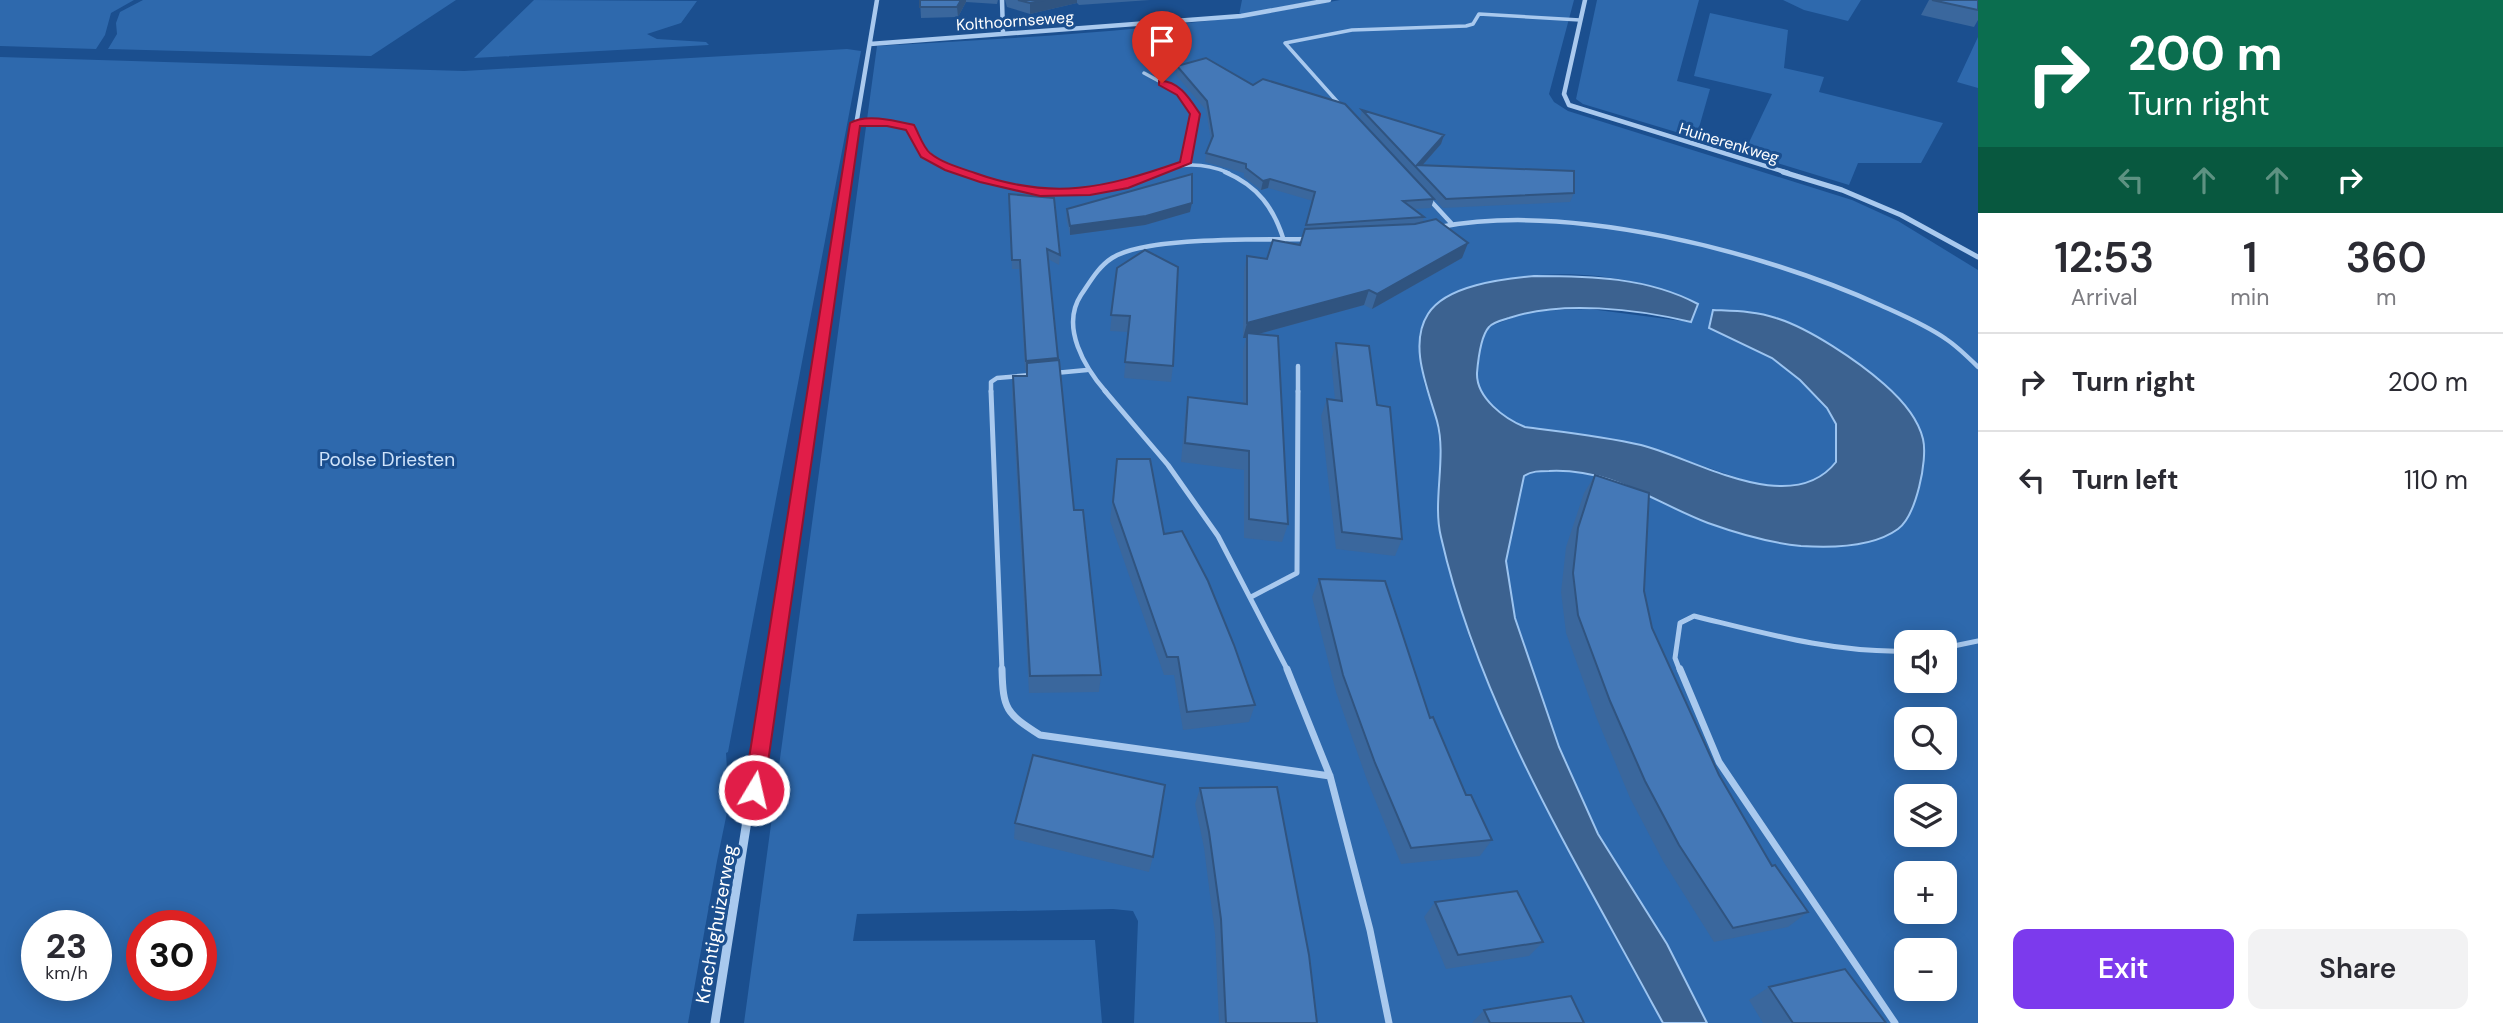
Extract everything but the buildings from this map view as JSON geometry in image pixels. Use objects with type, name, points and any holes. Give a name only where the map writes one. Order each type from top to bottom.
[{"type":"street","name":"Krachtighuizerweg","points":[[715,1023],[877,0]]},
{"type":"street","points":[[1002,0],[1003,34]]},
{"type":"street","name":"Kolthoornseweg","points":[[870,44],[1241,16],[1329,0]]},
{"type":"street","name":"Huinerenkweg","points":[[1585,0],[1564,93],[1564,99],[1569,105],[1842,190],[1901,215],[1978,257]]},
{"type":"lane","points":[[1343,108],[1297,60],[1285,43],[1309,35],[1344,31],[1466,26],[1473,24],[1479,14],[1580,20]]},
{"type":"lane","points":[[1144,74],[1181,93],[1195,114],[1185,163]]},
{"type":"lane","points":[[856,123],[887,123],[910,128],[925,155],[941,164],[1008,187],[1040,192],[1090,192],[1128,184],[1185,163],[1208,167],[1242,179],[1263,196],[1277,216],[1284,240]]},
{"type":"lane","points":[[1425,195],[1452,224]]},
{"type":"lane","points":[[1431,229],[1493,220],[1552,221],[1645,233],[1726,252],[1813,278],[1869,300],[1944,337],[1978,368]]},
{"type":"lane","points":[[1312,239],[1181,243],[1132,250],[1112,258],[1096,272],[1077,301],[1073,314],[1077,344],[1087,370],[1168,465],[1219,536],[1290,674],[1330,776],[1370,930],[1389,1023]]},
{"type":"lane","points":[[1251,597],[1297,573],[1298,366]]},
{"type":"lane","points":[[1051,373],[1087,370]]},
{"type":"lane","points":[[1039,374],[997,378],[991,382],[990,387],[1003,697],[1012,717],[1040,735],[1330,776]]},
{"type":"lane","points":[[1894,652],[1876,653],[1825,645],[1694,616],[1679,624],[1675,658],[1719,762],[1895,1023]]},
{"type":"lane","points":[[1957,645],[1978,641]]},
{"type":"green space","points":[[0,0],[134,0],[111,13],[105,35],[96,49],[0,46]]},
{"type":"green space","points":[[143,0],[456,0],[371,56],[108,49],[117,34],[116,23],[120,12]]},
{"type":"green space","points":[[534,0],[697,1],[681,23],[647,34],[657,39],[706,42],[709,45],[474,58]]},
{"type":"green space","points":[[1242,0],[1318,0],[1239,15]]},
{"type":"green space","points":[[1340,0],[1574,0],[1549,94],[1554,102],[1568,111],[1852,200],[1898,221],[1978,270],[1978,1023],[1707,1023],[1667,944],[1598,834],[1559,747],[1514,618],[1506,561],[1524,476],[1531,472],[1555,471],[1603,477],[1636,488],[1724,529],[1769,541],[1841,544],[1883,536],[1838,350],[1779,318],[1737,311],[1710,328],[1772,358],[1800,380],[1827,408],[1836,424],[1836,462],[1822,477],[1811,483],[1778,487],[1756,484],[1641,445],[1525,427],[1502,415],[1485,397],[1477,382],[1480,349],[1488,327],[1531,311],[1590,309],[1690,322],[1698,304],[1677,294],[1630,281],[1554,274],[1488,284],[1431,309],[1419,336],[1424,383],[1437,421],[1440,453],[1440,533],[1469,637],[1493,697],[1528,770],[1663,1023],[1134,1023],[1138,921],[1133,911],[1113,909],[857,914],[853,941],[1095,940],[1102,1023],[744,1023],[877,46],[1109,31],[1225,19]]},
{"type":"green space","points":[[1597,0],[1699,0],[1677,81],[1710,89],[1696,138],[1583,104],[1576,99]]},
{"type":"green space","points":[[1783,0],[1861,0],[1848,21],[1804,10]]},
{"type":"green space","points":[[1710,13],[1788,30],[1784,68],[1824,77],[1819,92],[1943,123],[1921,163],[1858,163],[1849,185],[1744,153],[1772,94],[1694,76]]},
{"type":"green space","points":[[1978,37],[1978,88],[1957,82]]},
{"type":"green space","name":"Poolse Driesten","points":[[847,49],[861,51],[726,753],[728,786],[732,788],[688,1023],[0,1023],[0,57],[464,71]]},
{"type":"shaded area","points":[[1534,276],[1597,278],[1638,283],[1679,295],[1698,304],[1691,322],[1623,310],[1575,308],[1530,312],[1491,325],[1483,337],[1480,349],[1477,373],[1481,391],[1493,406],[1525,427],[1641,445],[1715,472],[1769,485],[1794,485],[1817,478],[1836,462],[1836,424],[1827,408],[1800,380],[1772,358],[1709,328],[1713,310],[1768,316],[1803,329],[1833,346],[1873,375],[1896,396],[1913,416],[1923,439],[1924,460],[1919,487],[1904,522],[1888,535],[1851,545],[1801,546],[1742,534],[1708,523],[1632,488],[1593,475],[1545,471],[1524,476],[1506,561],[1515,618],[1559,747],[1598,834],[1667,944],[1707,1023],[1663,1023],[1590,890],[1503,718],[1458,599],[1441,537],[1438,509],[1440,435],[1422,367],[1422,326],[1436,304],[1461,290]]},
{"type":"route","points":[[754,790],[856,123],[887,123],[910,128],[925,155],[984,180],[1040,192],[1090,192],[1128,184],[1185,163],[1195,114],[1181,93],[1162,83]]}]
